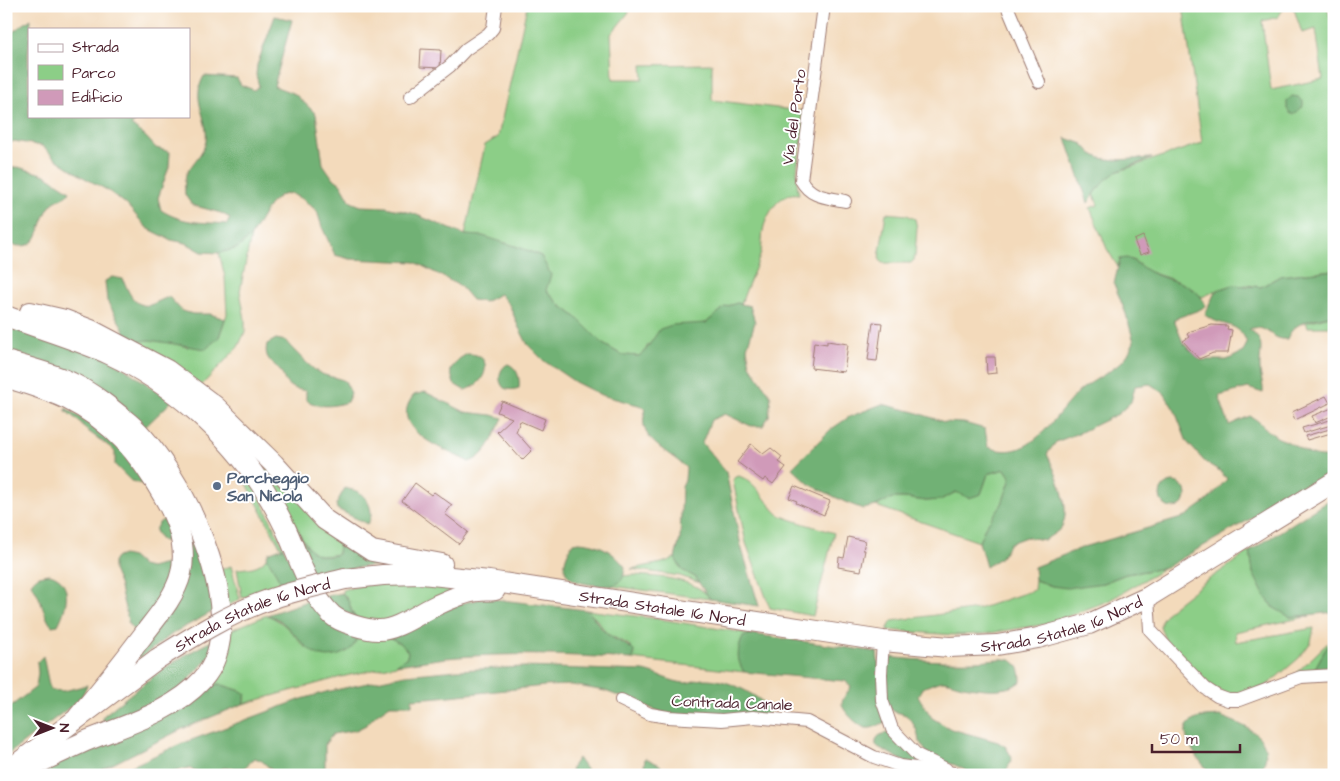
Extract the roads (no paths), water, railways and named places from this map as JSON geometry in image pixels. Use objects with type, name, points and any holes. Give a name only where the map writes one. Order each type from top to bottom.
[{"type":"main road","points":[[6,308],[65,320],[91,330],[167,370],[215,406],[274,464],[325,520],[372,551],[427,562],[485,569],[578,595]]},
{"type":"main road","points":[[6,316],[62,335],[110,355],[161,384],[197,413],[235,450],[264,489],[288,533],[300,564],[321,601],[333,616],[347,623],[380,631],[402,624],[436,605],[472,592],[530,587]]},
{"type":"main road","points":[[6,361],[73,383],[100,400],[130,424],[148,442],[165,464],[194,519],[213,567],[220,602],[221,640],[216,659],[202,680],[181,697],[159,711],[64,750],[14,775]]},
{"type":"main road","points":[[6,377],[67,399],[121,436],[149,471],[170,507],[180,535],[183,554],[181,573],[173,594],[112,676],[78,717]]},
{"type":"main road","name":"Strada Statale 16 Nord","points":[[6,772],[157,659],[200,632],[246,609],[275,598],[345,579],[383,575],[422,574],[530,587],[883,641],[949,647],[1005,644],[1054,634],[1089,624],[1148,596],[1334,482]]},
{"type":"street","points":[[410,97],[450,66],[466,49],[488,34],[493,28],[496,6]]},
{"type":"street","name":"Via del Porto","points":[[824,6],[801,180],[806,190],[845,201]]},
{"type":"street","points":[[1007,6],[1039,82]]},
{"type":"street","points":[[1148,596],[1150,630],[1205,688],[1217,696],[1228,700],[1239,700],[1301,677],[1334,675]]},
{"type":"street","name":"Contrada Canale","points":[[883,641],[882,700],[892,729],[917,755],[956,774]]},
{"type":"street","name":"Contrada Canale","points":[[621,700],[650,714],[668,717],[722,720],[753,717],[807,722],[868,754],[900,766],[956,774]]},
{"type":"place","name":"Parcheggio San Nicola","points":[[217,486]]}]
